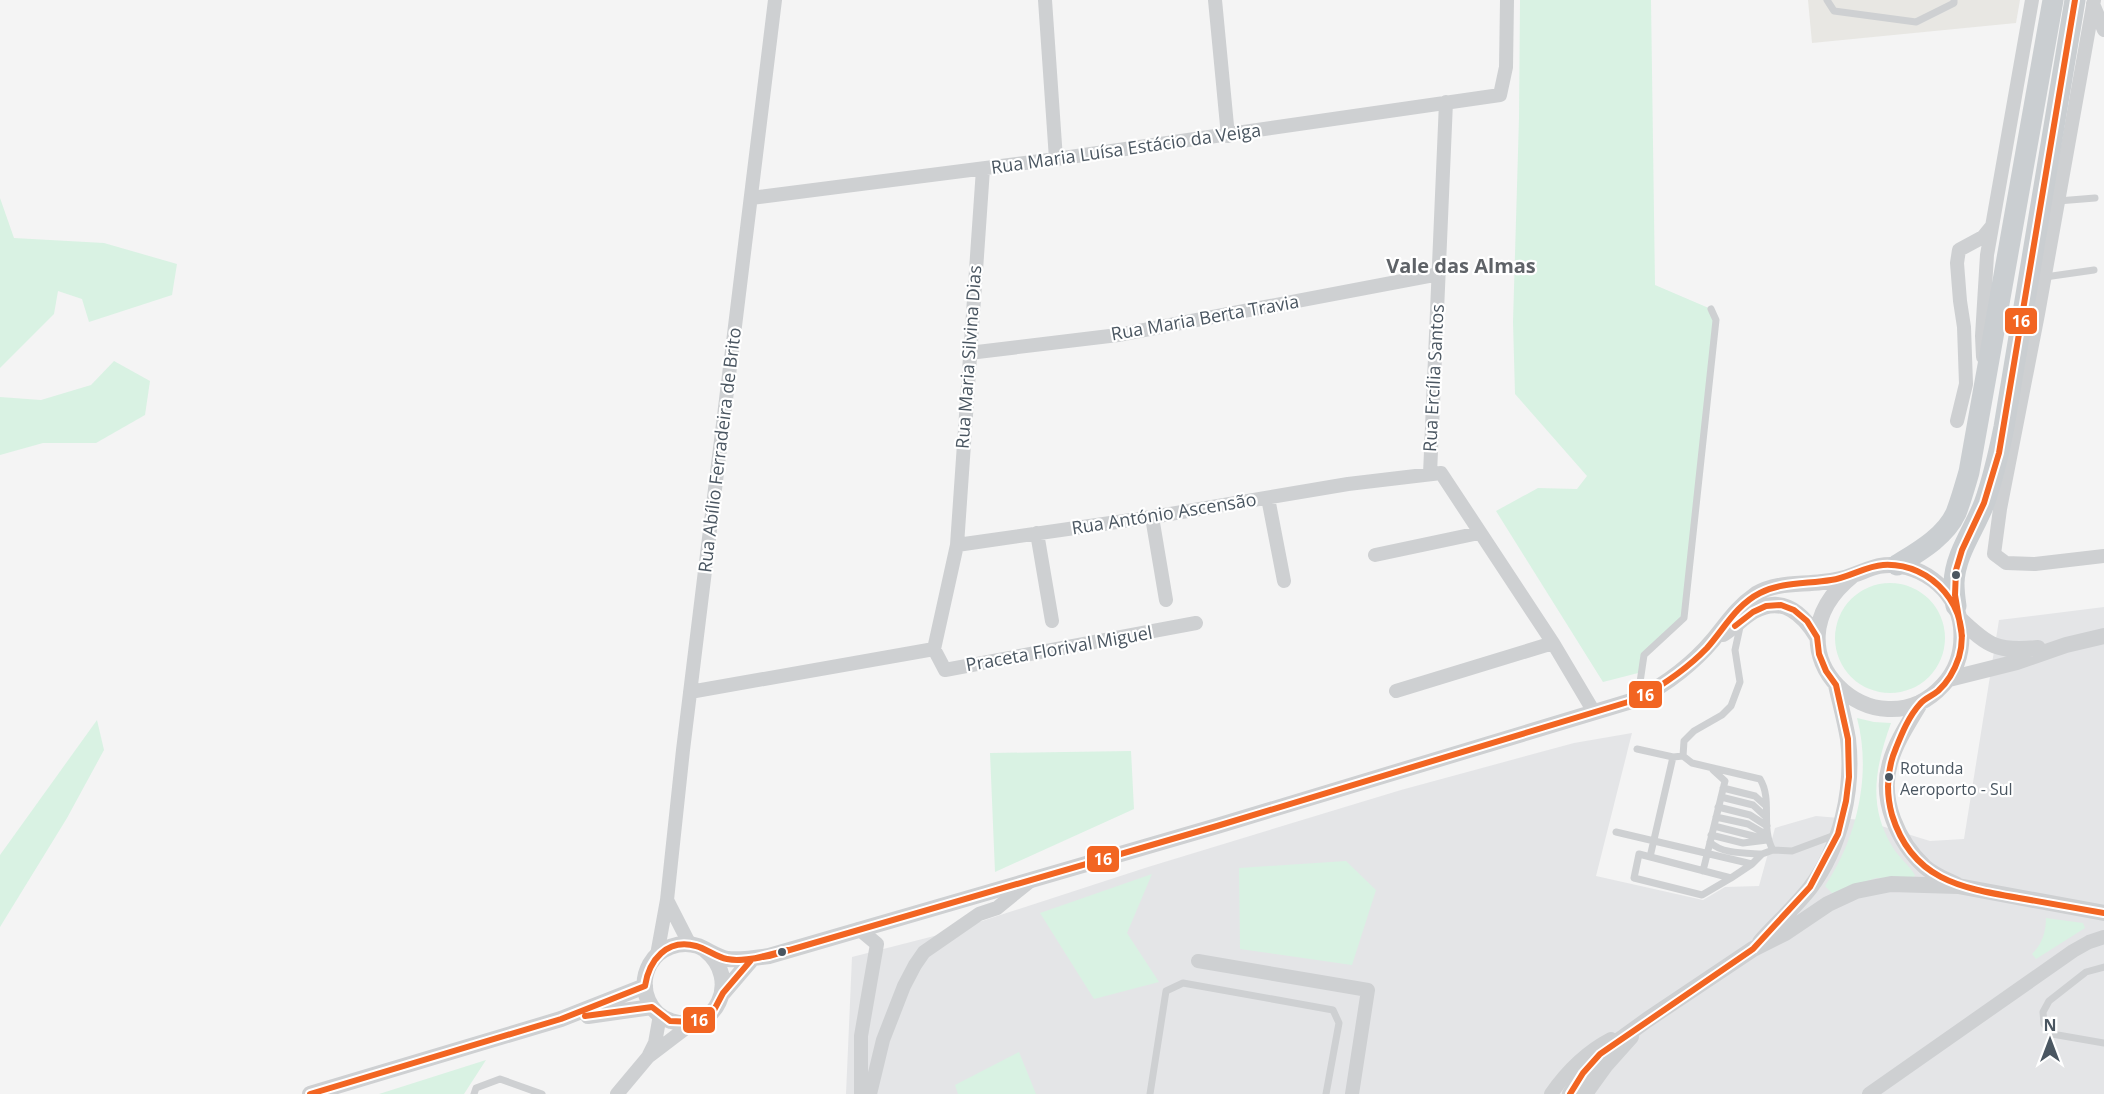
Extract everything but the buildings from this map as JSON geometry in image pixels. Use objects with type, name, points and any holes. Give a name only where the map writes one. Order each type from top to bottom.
[{"type":"main road","points":[[1897,565],[1937,538],[1955,514],[1969,472],[2053,0]]},
{"type":"main road","points":[[1958,613],[1954,582],[1957,565],[1984,504],[1999,453],[2087,1]]},
{"type":"street","name":"Rua Abílio Ferradeira de Brito","points":[[657,955],[667,900],[690,692],[775,0]]},
{"type":"street","points":[[1045,0],[1056,159]]},
{"type":"street","points":[[1215,0],[1228,136]]},
{"type":"street","name":"Rua Maria Luísa Estácio da Veiga","points":[[751,198],[1228,136],[1500,95],[1506,67],[1507,0]]},
{"type":"street","points":[[2087,1],[2104,30]]},
{"type":"street","points":[[2087,1],[2058,201],[2000,509],[1994,554],[2006,563],[2035,564],[2104,556]]},
{"type":"street","points":[[1984,390],[1982,336],[1987,255],[2031,7]]},
{"type":"street","name":"Rua Ercília Santos","points":[[1430,474],[1446,102]]},
{"type":"street","name":"Rua Maria Silvina Dias","points":[[957,545],[983,169]]},
{"type":"street","points":[[1957,421],[1966,384],[1964,327],[1957,262],[1959,250],[1983,237],[1992,226]]},
{"type":"street","points":[[1974,243],[1981,246],[1987,255]]},
{"type":"street","name":"Rua Maria Berta Travia","points":[[969,353],[1118,335],[1439,274]]},
{"type":"street","points":[[2004,427],[2021,401]]},
{"type":"street","points":[[1430,474],[1441,473],[1553,643],[1594,712]]},
{"type":"street","name":"Rua António Ascensão","points":[[957,545],[1152,517],[1348,484],[1430,474]]},
{"type":"street","points":[[1268,498],[1284,581]]},
{"type":"street","points":[[1152,517],[1166,600]]},
{"type":"street","points":[[1037,533],[1052,621]]},
{"type":"street","points":[[1375,555],[1479,533]]},
{"type":"street","points":[[690,692],[934,649],[957,545]]},
{"type":"street","points":[[648,1057],[655,1043],[656,1011],[645,986],[646,974],[657,955],[673,946],[698,947],[726,958],[769,956],[1217,826],[1638,699],[1667,682],[1692,663],[1743,603],[1772,587],[1823,582],[1852,576],[1881,565],[1897,565],[1915,569],[1932,578],[1946,591],[1958,613],[1988,644],[2012,650],[2066,645]]},
{"type":"street","points":[[1852,576],[1838,587],[1827,602],[1820,619],[1817,637],[1819,654],[1836,685],[1854,700],[1876,708],[1899,709],[1921,702],[1937,692],[1949,679],[1959,660],[1962,640],[1958,613]]},
{"type":"street","points":[[1713,641],[1753,612],[1766,606],[1780,605],[1794,610],[1807,621],[1817,637]]},
{"type":"street","name":"Praceta Florival Miguel","points":[[934,649],[945,670],[1197,623]]},
{"type":"street","points":[[1949,679],[2104,636]]},
{"type":"street","points":[[1396,692],[1553,643]]},
{"type":"street","points":[[1753,949],[1810,887],[1838,834],[1846,801],[1849,758],[1848,739],[1836,685]]},
{"type":"street","points":[[1921,702],[1889,764],[1889,801],[1902,840],[1914,855],[1927,869],[1958,886]]},
{"type":"street","points":[[870,1094],[883,1040],[904,986],[924,952],[979,915],[997,908],[1033,879]]},
{"type":"street","points":[[1570,1094],[1583,1073],[1600,1054],[1647,1020],[1753,949],[1785,933],[1828,904],[1856,891],[1891,884],[1958,886],[2104,913]]},
{"type":"street","points":[[667,900],[698,947],[713,956],[723,973],[723,993]]},
{"type":"street","points":[[859,929],[877,944],[861,1036],[861,1094]]},
{"type":"street","points":[[1869,1094],[2073,951],[2104,937]]},
{"type":"street","points":[[617,1094],[648,1057],[694,1022],[713,1012],[723,993],[752,958]]},
{"type":"street","points":[[1198,961],[1368,990],[1352,1094]]},
{"type":"street","points":[[310,1094],[561,1019],[645,986]]},
{"type":"street","points":[[561,1019],[656,1011],[670,1021],[694,1022]]},
{"type":"street","points":[[1551,1094],[1593,1048],[1647,1020]]},
{"type":"street","points":[[1586,1094],[1607,1065],[1647,1020]]},
{"type":"lane","points":[[1827,0],[1834,11],[1916,22],[1954,3],[1954,0]]},
{"type":"lane","points":[[2023,0],[2031,7]]},
{"type":"lane","points":[[2058,201],[2095,198]]},
{"type":"lane","points":[[2045,277],[2094,270]]},
{"type":"lane","points":[[1638,699],[1644,655],[1684,618],[1716,320],[1711,309]]},
{"type":"lane","points":[[1683,756],[1684,741],[1694,731],[1722,716],[1735,699],[1740,682],[1735,650],[1742,622]]},
{"type":"lane","points":[[1637,749],[1673,757],[1683,756],[1692,763],[1760,779],[1766,788],[1767,838],[1773,850]]},
{"type":"lane","points":[[1650,858],[1673,757]]},
{"type":"lane","points":[[1703,871],[1725,781],[1711,768]]},
{"type":"lane","points":[[1723,788],[1755,796],[1766,806]]},
{"type":"lane","points":[[1721,797],[1753,806],[1766,817]]},
{"type":"lane","points":[[1718,807],[1750,815],[1767,826]]},
{"type":"lane","points":[[1716,817],[1748,824],[1767,838]]},
{"type":"lane","points":[[1714,826],[1767,838]]},
{"type":"lane","points":[[1616,832],[1752,864]]},
{"type":"lane","points":[[1711,839],[1715,847],[1741,853],[1762,854],[1773,850],[1792,851],[1838,834]]},
{"type":"lane","points":[[1711,839],[1743,843],[1767,838]]},
{"type":"lane","points":[[1731,878],[1639,854],[1634,878],[1702,895],[1731,878],[1752,864],[1762,854]]},
{"type":"lane","points":[[2104,967],[2086,972],[2049,1001],[2043,1012],[2044,1024],[2052,1034],[2104,1043]]},
{"type":"lane","points":[[1149,1094],[1166,991],[1183,983],[1333,1010],[1339,1023],[1326,1094]]},
{"type":"lane","points":[[474,1094],[476,1088],[500,1078],[542,1094]]},
{"type":"shaded area","points":[[1808,0],[2020,0],[2016,23],[1812,43]]},
{"type":"shaded area","points":[[2104,607],[2104,1094],[846,1094],[852,957],[942,934],[1148,867],[1401,790],[1574,743],[1632,733],[1596,876],[1703,900],[1725,887],[1759,886],[1775,828],[1816,816],[1862,820],[1930,841],[1964,839],[1999,620]]},
{"type":"green space","points":[[1520,0],[1651,0],[1655,285],[1711,309],[1716,320],[1684,618],[1644,655],[1642,672],[1603,682],[1496,511],[1538,488],[1577,489],[1587,476],[1515,394],[1513,322]]},
{"type":"green space","points":[[0,198],[14,238],[104,243],[177,264],[172,295],[89,322],[82,299],[58,291],[54,314],[0,368]]},
{"type":"green space","points":[[114,361],[150,381],[145,415],[96,443],[43,443],[0,455],[0,397],[41,400],[91,385]]},
{"type":"green space","points":[[1890,583],[1911,587],[1929,599],[1941,617],[1945,638],[1941,659],[1929,677],[1911,689],[1890,693],[1869,689],[1851,677],[1839,659],[1835,638],[1839,617],[1851,599],[1869,587]]},
{"type":"green space","points":[[1857,718],[1891,723],[1878,770],[1879,815],[1892,846],[1915,875],[1914,877],[1876,878],[1832,893],[1825,886],[1846,847],[1859,805],[1863,761]]},
{"type":"green space","points":[[97,720],[104,750],[67,818],[0,927],[0,855]]},
{"type":"green space","points":[[1131,751],[1134,809],[995,872],[990,753]]},
{"type":"green space","points":[[1346,861],[1376,890],[1352,965],[1240,949],[1239,868]]},
{"type":"green space","points":[[1152,874],[1127,933],[1159,982],[1094,999],[1040,913]]},
{"type":"green space","points":[[2046,918],[2083,923],[2085,928],[2036,959],[2032,954],[2043,938]]},
{"type":"green space","points":[[1019,1052],[1036,1094],[958,1094],[955,1085]]},
{"type":"green space","points":[[486,1060],[464,1094],[379,1094]]},
{"type":"transit line","name":"16","points":[[1962,636],[1955,595],[1956,570],[1962,550],[1984,503],[1999,453],[2075,0]]},
{"type":"transit line","name":"16","points":[[310,1094],[561,1019],[645,986],[655,960],[661,953],[676,945],[696,946],[719,957],[732,960],[769,956],[1217,826],[1638,699],[1691,663],[1707,648],[1737,611],[1760,593],[1785,585],[1837,579],[1870,567],[1883,565],[1901,566],[1918,571],[1945,592],[1960,622],[1962,639],[1959,657],[1951,675],[1938,691],[1924,700],[1916,709],[1906,725],[1893,756],[1888,781],[1889,798],[1892,815],[1901,837],[1912,854],[1926,867],[1941,877],[1959,884],[1978,890],[2104,913]]},
{"type":"transit line","name":"16","points":[[1570,1094],[1583,1073],[1600,1054],[1753,949],[1810,887],[1838,834],[1849,777],[1848,739],[1836,685],[1826,671],[1819,654],[1817,637],[1807,621],[1794,610],[1781,605],[1766,606],[1753,612],[1735,626]]},
{"type":"transit line","name":"16","points":[[585,1016],[652,1007],[670,1021],[694,1022],[713,1012],[723,993],[752,959],[788,950]]},
{"type":"place","name":"Rotunda Aeroporto - Sul","points":[[1889,777]]},
{"type":"district","name":"Vale das Almas","points":[[1461,266]]}]
